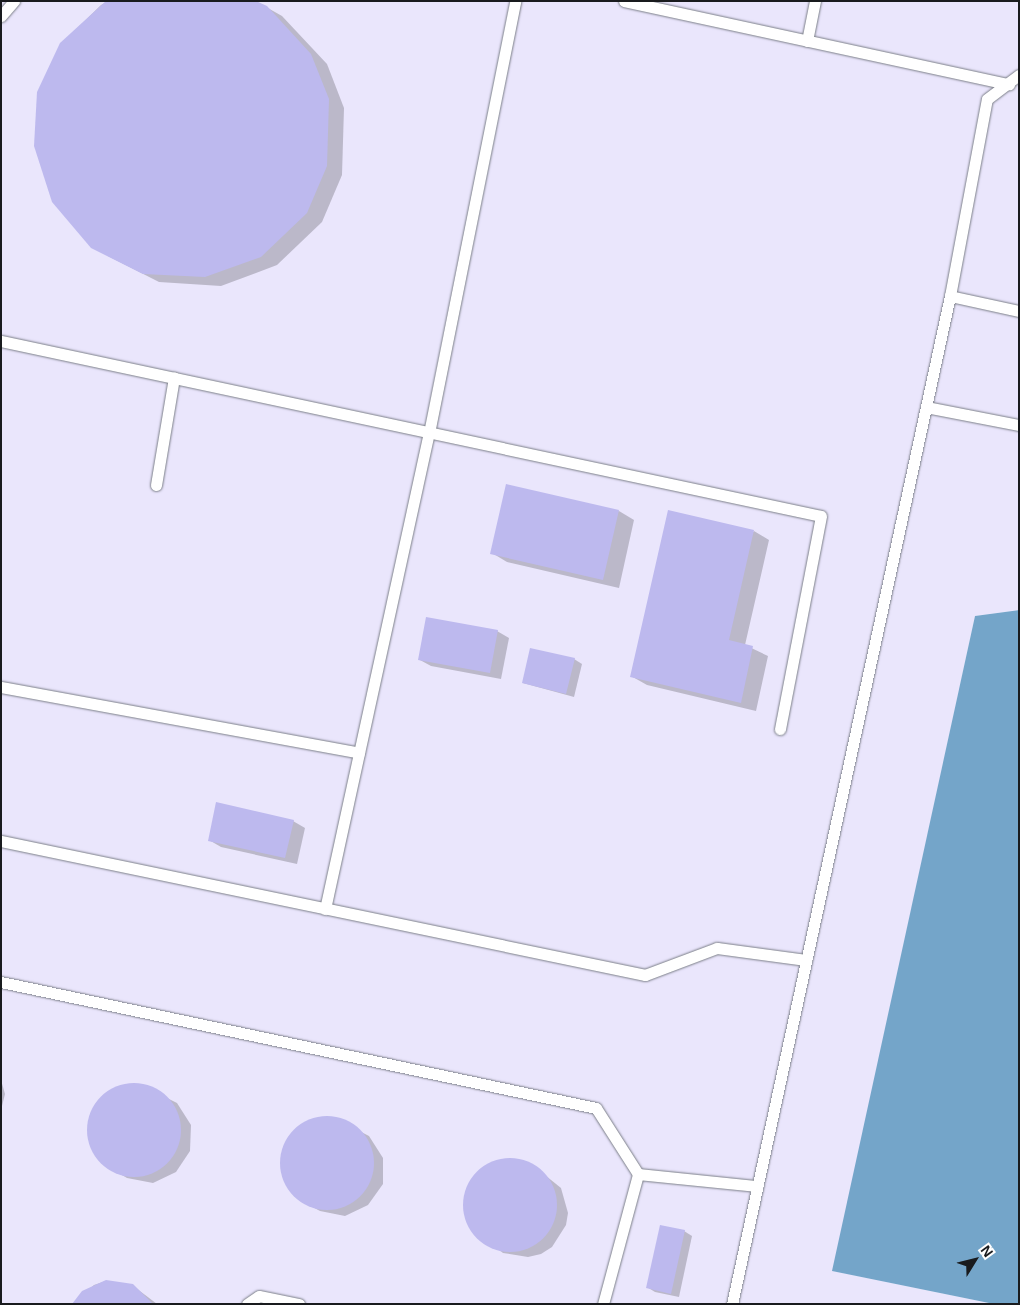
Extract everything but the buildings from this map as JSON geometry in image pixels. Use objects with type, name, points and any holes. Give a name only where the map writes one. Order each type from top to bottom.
[{"type":"lane","points":[[1,16],[14,1]]},
{"type":"lane","points":[[324,908],[430,432],[515,1]]},
{"type":"lane","points":[[624,1],[1009,84]]},
{"type":"lane","points":[[807,40],[815,1]]},
{"type":"lane","points":[[732,1304],[950,296],[987,99],[1019,75]]},
{"type":"lane","points":[[950,296],[1019,310]]},
{"type":"lane","points":[[1,341],[821,516],[780,729]]},
{"type":"lane","points":[[156,484],[174,378]]},
{"type":"lane","points":[[926,407],[1019,425]]},
{"type":"lane","points":[[1,687],[359,753]]},
{"type":"lane","points":[[1,841],[645,975],[717,948],[806,960]]},
{"type":"lane","points":[[1,982],[596,1108],[638,1174],[603,1304]]},
{"type":"lane","points":[[638,1174],[758,1186]]},
{"type":"lane","points":[[247,1304],[259,1296],[299,1304]]},
{"type":"shaded area","points":[[1,1],[1019,1],[1019,610],[975,616],[833,1271],[994,1304],[1,1304]]},
{"type":"water","points":[[1019,610],[1019,1304],[994,1304],[832,1271],[975,616]]}]
